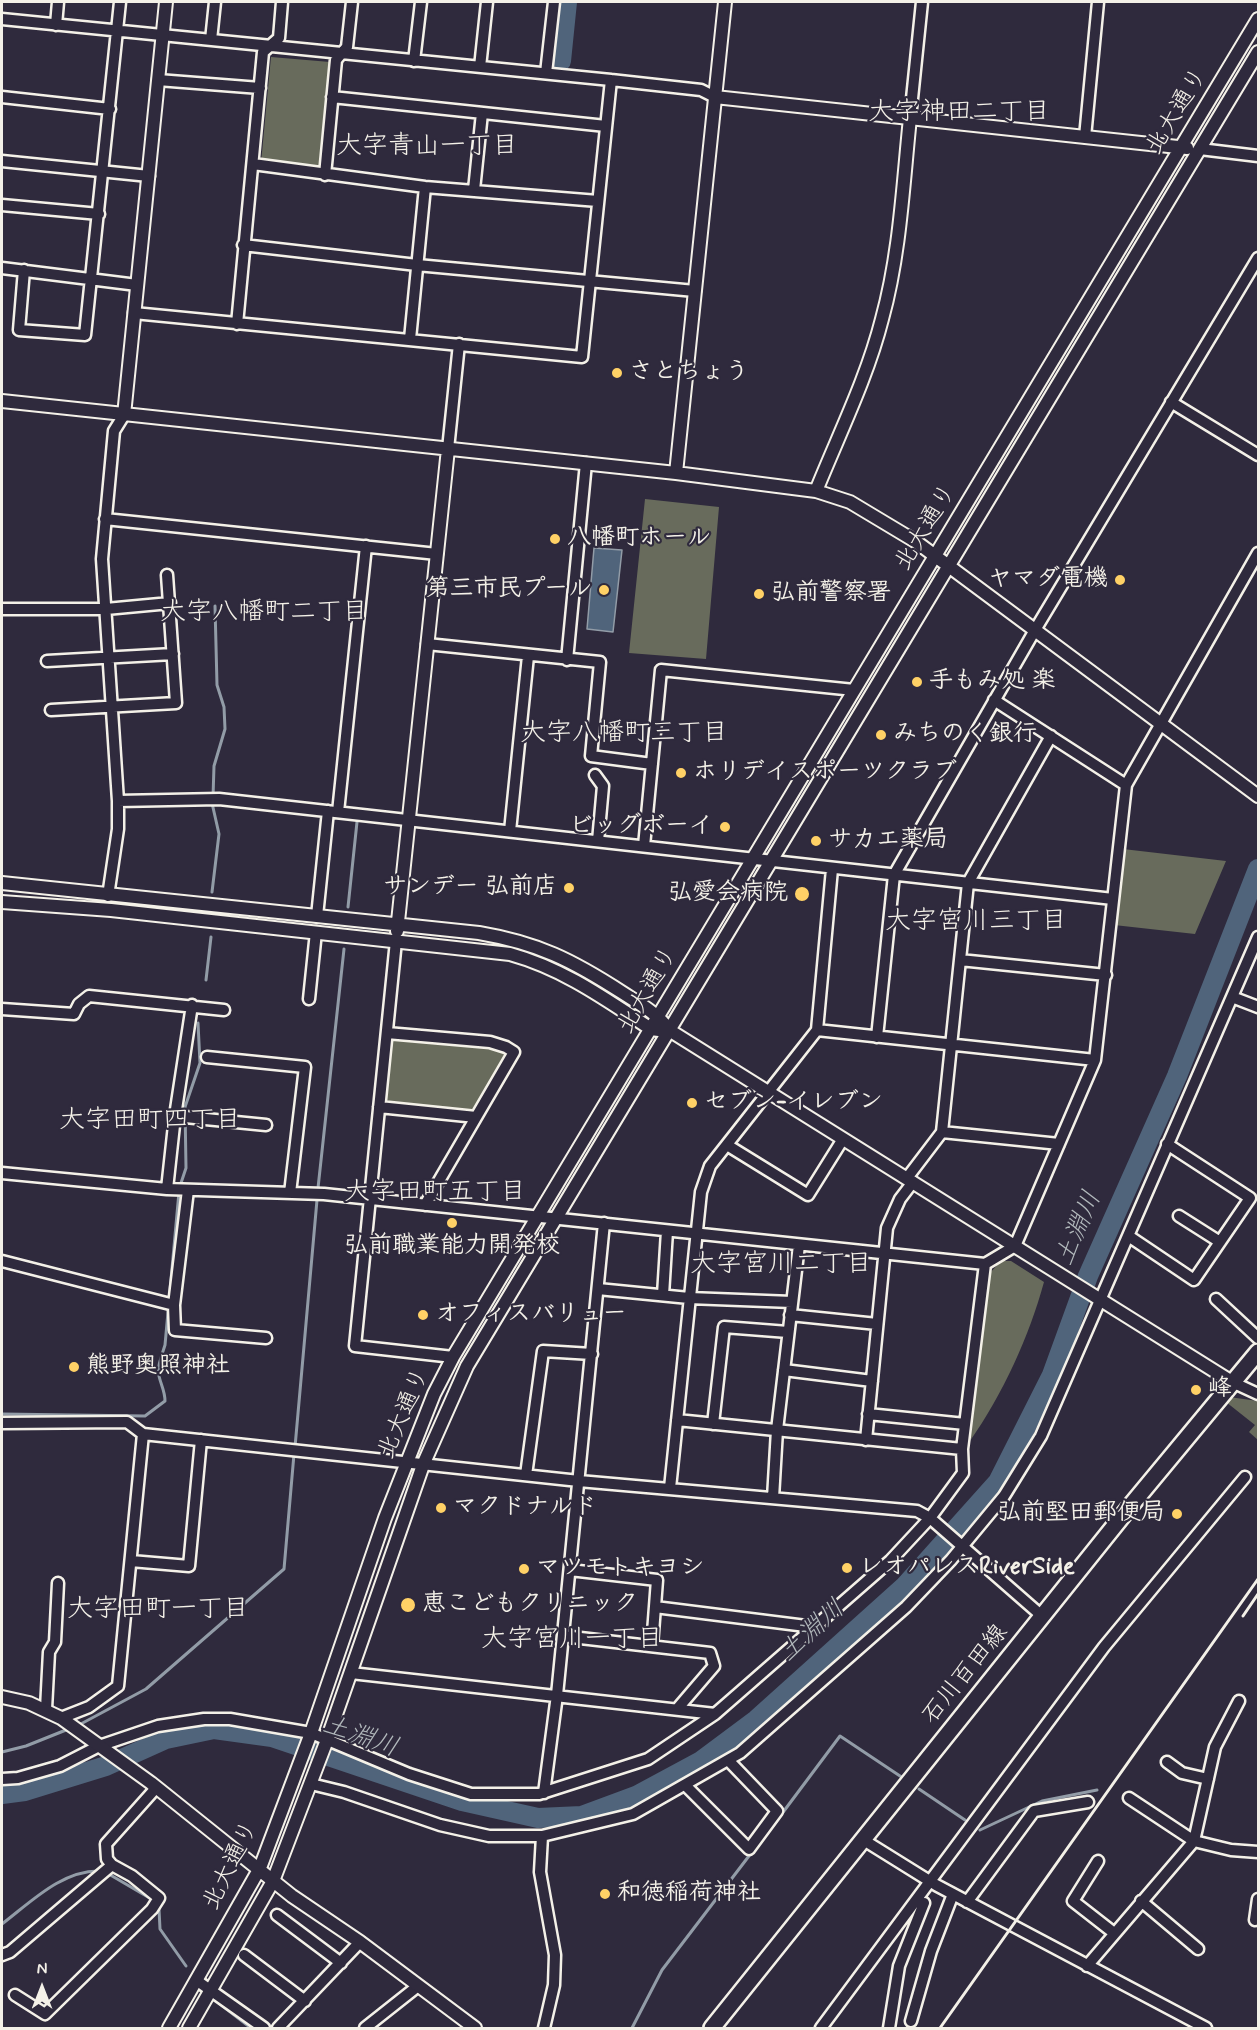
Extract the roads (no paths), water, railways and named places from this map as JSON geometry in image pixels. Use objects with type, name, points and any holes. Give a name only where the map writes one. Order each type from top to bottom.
[{"type":"main road","name":"石川百田線","points":[[712,2028],[1042,1616],[1258,1352]]},
{"type":"street","points":[[56,24],[58,2]]},
{"type":"street","points":[[24,270],[19,330],[85,335],[93,278],[120,2]]},
{"type":"street","points":[[108,896],[118,830],[118,801],[102,559],[114,431],[124,415],[166,2]]},
{"type":"street","points":[[211,40],[215,2]]},
{"type":"street","points":[[237,324],[263,52],[279,38],[282,2]]},
{"type":"street","points":[[325,175],[336,60],[347,47],[352,2]]},
{"type":"street","points":[[414,61],[421,2]]},
{"type":"street","points":[[480,67],[487,2]]},
{"type":"street","points":[[546,73],[554,2]]},
{"type":"street","points":[[676,473],[725,2]]},
{"type":"street","points":[[816,491],[872,353],[882,319],[897,248],[922,2]]},
{"type":"street","points":[[1084,137],[1098,2]]},
{"type":"street","points":[[2,19],[611,80],[701,90],[715,97],[1258,156]]},
{"type":"street","name":"北大通り","points":[[169,2028],[260,1868],[407,1462],[434,1394],[453,1358],[1258,19]]},
{"type":"street","name":"北大通り","points":[[189,2028],[273,1881],[351,1673],[423,1465],[467,1366],[1258,52]]},
{"type":"street","points":[[158,80],[260,88]]},
{"type":"street","points":[[134,313],[582,357],[611,80]]},
{"type":"street","points":[[2,97],[110,109]]},
{"type":"street","points":[[333,97],[606,126]]},
{"type":"street","points":[[474,190],[482,113]]},
{"type":"street","points":[[2,161],[149,176]]},
{"type":"street","points":[[253,164],[424,187],[598,201]]},
{"type":"street","points":[[410,339],[424,187]]},
{"type":"street","points":[[2,205],[99,214]]},
{"type":"street","points":[[243,245],[417,266],[695,291]]},
{"type":"street","points":[[877,1036],[894,875],[1035,630],[1258,258]]},
{"type":"street","points":[[2,268],[137,285]]},
{"type":"street","points":[[453,1358],[355,1346],[459,344]]},
{"type":"street","points":[[2,401],[586,463],[816,491],[850,502],[884,520],[1258,796]]},
{"type":"street","points":[[1171,402],[1258,454]]},
{"type":"street","points":[[567,660],[586,463]]},
{"type":"street","points":[[105,519],[437,554]]},
{"type":"street","points":[[317,916],[333,811],[366,546]]},
{"type":"street","points":[[2,1173],[179,1189],[290,1193],[370,1199],[985,1264],[1015,1246],[1095,1060],[1126,785],[1159,722],[1258,553]]},
{"type":"street","points":[[51,710],[176,703],[168,575]]},
{"type":"street","points":[[2,609],[106,609],[170,603]]},
{"type":"street","points":[[428,644],[600,662],[591,756],[652,764]]},
{"type":"street","points":[[46,661],[173,654]]},
{"type":"street","points":[[510,831],[528,656]]},
{"type":"street","points":[[644,846],[661,670],[854,690]]},
{"type":"street","points":[[994,700],[1126,785]]},
{"type":"street","points":[[866,1440],[884,1254],[890,1217],[910,1180],[942,1132],[968,883],[1051,736]]},
{"type":"street","points":[[596,775],[603,786],[598,841]]},
{"type":"street","points":[[118,801],[219,798],[751,860],[1113,899]]},
{"type":"street","points":[[670,1488],[701,1192],[710,1166],[817,1030],[832,868]]},
{"type":"street","points":[[2,883],[108,896],[398,924],[512,939],[549,950],[583,967],[659,1016],[669,1030],[1232,1382],[1258,1394]]},
{"type":"street","points":[[2,902],[111,910],[478,948],[533,960],[584,984],[651,1029],[669,1030]]},
{"type":"street","points":[[309,999],[316,932]]},
{"type":"street","points":[[312,1781],[450,1827],[489,1836],[542,1836],[633,1814],[687,1786],[740,1753],[888,1623],[1005,1496],[1041,1436],[1100,1299],[1130,1238],[1167,1144],[1258,937]]},
{"type":"street","points":[[960,960],[1106,975]]},
{"type":"street","points":[[2,1008],[74,1014],[79,1004],[89,996],[224,1010]]},
{"type":"street","points":[[1232,996],[1258,1007]]},
{"type":"street","points":[[192,1005],[175,1116],[179,1189],[169,1305],[175,1330],[266,1338]]},
{"type":"street","points":[[817,1030],[1095,1060]]},
{"type":"street","points":[[387,1033],[490,1042],[514,1052],[425,1205]]},
{"type":"street","points":[[207,1058],[305,1067],[290,1193]]},
{"type":"street","points":[[379,1107],[476,1117]]},
{"type":"street","points":[[175,1116],[266,1125]]},
{"type":"street","points":[[942,1132],[1059,1144]]},
{"type":"street","points":[[727,1145],[808,1195],[843,1138]]},
{"type":"street","points":[[1130,1238],[1194,1280],[1250,1198],[1167,1144]]},
{"type":"street","points":[[1179,1216],[1220,1242]]},
{"type":"street","points":[[544,1793],[557,1695],[604,1223]]},
{"type":"street","points":[[663,1295],[667,1231]]},
{"type":"street","points":[[773,1498],[777,1430],[799,1245]]},
{"type":"street","points":[[2,1261],[169,1305]]},
{"type":"street","points":[[2,1779],[18,1778],[60,1766],[158,1725],[204,1719],[230,1719],[310,1735],[409,1774],[471,1794],[544,1793],[648,1759],[715,1714],[890,1561],[932,1519],[963,1473],[962,1449],[985,1264]]},
{"type":"street","points":[[598,1289],[689,1298],[792,1302]]},
{"type":"street","points":[[1216,1299],[1258,1338]]},
{"type":"street","points":[[790,1315],[877,1324]]},
{"type":"street","points":[[713,1424],[724,1327],[788,1332]]},
{"type":"street","points":[[526,1476],[543,1351],[592,1354]]},
{"type":"street","points":[[784,1370],[872,1381]]},
{"type":"street","points":[[868,1414],[965,1424]]},
{"type":"street","points":[[677,1420],[962,1449]]},
{"type":"street","points":[[2,1423],[127,1422],[143,1434],[526,1476],[917,1511],[932,1519],[1042,1616]]},
{"type":"street","points":[[66,1721],[118,1686],[143,1434]]},
{"type":"street","points":[[131,1561],[189,1566],[201,1440]]},
{"type":"street","points":[[820,2028],[934,1884],[1104,1647],[1245,1477]]},
{"type":"street","points":[[570,1570],[657,1580],[652,1646]]},
{"type":"street","points":[[46,1709],[49,1652],[55,1642],[58,1583]]},
{"type":"street","points":[[655,1607],[814,1627]]},
{"type":"street","points":[[563,1636],[710,1653],[714,1666],[678,1708]]},
{"type":"street","points":[[351,1673],[678,1708],[715,1714]]},
{"type":"street","points":[[2,1697],[46,1709],[66,1721],[260,1868],[273,1881],[360,1942],[475,2028]]},
{"type":"street","points":[[1087,1966],[1194,1841],[1215,1747],[1239,1701]]},
{"type":"street","points":[[687,1786],[749,1849],[777,1811],[728,1760]]},
{"type":"street","points":[[1167,1762],[1182,1773],[1208,1779]]},
{"type":"street","points":[[2,1955],[10,1952],[107,1870],[106,1844],[156,1788]]},
{"type":"street","points":[[1129,1798],[1194,1841],[1231,1850],[1258,1852]]},
{"type":"street","points":[[967,1902],[1034,1811],[1088,1802]]},
{"type":"street","points":[[542,1836],[540,1872],[555,1955],[554,1985],[544,2028]]},
{"type":"street","points":[[862,1839],[934,1884],[1206,2028]]},
{"type":"street","points":[[1098,1862],[1073,1901],[1114,1933]]},
{"type":"street","points":[[15,1995],[45,2014],[152,1909],[159,1898],[132,1876],[107,1870]]},
{"type":"street","points":[[889,2028],[899,1966],[919,1910],[934,1884]]},
{"type":"street","points":[[911,2021],[931,1951],[953,1894]]},
{"type":"street","points":[[1255,1920],[1258,1899]]},
{"type":"street","points":[[1141,1901],[1198,1949]]},
{"type":"street","points":[[277,1915],[341,1963]]},
{"type":"street","points":[[278,2028],[360,1942]]},
{"type":"street","points":[[244,1955],[305,2001]]},
{"type":"street","points":[[196,1980],[264,2028]]},
{"type":"street","points":[[365,2028],[418,1986]]},
{"type":"water","name":"第三市民プール","points":[[594,548],[622,550],[613,632],[587,629]]},
{"type":"waterway","points":[[561,61],[567,2]]},
{"type":"waterway","points":[[213,797],[214,766],[225,729],[224,707],[217,685],[215,606]]},
{"type":"waterway","points":[[212,803],[219,834],[212,892]]},
{"type":"waterway","points":[[348,907],[357,822]]},
{"type":"waterway","name":"土淵川","points":[[2,1794],[25,1791],[106,1766],[166,1739],[214,1729],[272,1737],[462,1801],[538,1818],[582,1816],[636,1796],[701,1761],[756,1720],[905,1586],[998,1482],[1052,1375],[1088,1276],[1177,1076],[1258,869]]},
{"type":"waterway","points":[[206,980],[211,937]]},
{"type":"waterway","points":[[318,1188],[344,949]]},
{"type":"waterway","points":[[180,1186],[186,1168],[185,1107],[200,1063],[198,1023]]},
{"type":"waterway","points":[[2,1414],[145,1416],[165,1401],[159,1368],[165,1345],[179,1192]]},
{"type":"waterway","points":[[295,1447],[317,1200]]},
{"type":"waterway","points":[[77,1726],[146,1689],[284,1569],[294,1454]]},
{"type":"waterway","points":[[2,1752],[26,1746],[71,1728]]},
{"type":"waterway","points":[[766,1835],[840,1736],[903,1778]]},
{"type":"waterway","points":[[919,1789],[965,1820]]},
{"type":"waterway","points":[[980,1830],[1042,1801],[1097,1790]]},
{"type":"waterway","points":[[632,2028],[662,1970],[752,1852]]},
{"type":"waterway","points":[[2,1924],[36,1897],[60,1882],[86,1872],[100,1871]]},
{"type":"waterway","points":[[107,1873],[153,1900],[159,1909],[160,1929],[186,1966]]},
{"type":"waterway","points":[[220,2004],[251,2028]]},
{"type":"railway","points":[[940,2028],[1258,1579]]},
{"type":"railway","points":[[1243,1616],[1258,1594]]},
{"type":"place","name":"さとちょう","points":[[617,373]]},
{"type":"place","name":"八幡町ホール","points":[[555,539]]},
{"type":"place","name":"ヤマダ電機","points":[[1120,580]]},
{"type":"place","name":"第三市民プール","points":[[604,590]]},
{"type":"place","name":"弘前警察署","points":[[759,594]]},
{"type":"place","name":"手もみ処 楽","points":[[917,682]]},
{"type":"place","name":"みちのく銀行","points":[[881,735]]},
{"type":"place","name":"ホリデイスポーツクラブ","points":[[681,773]]},
{"type":"place","name":"ビッグボーイ","points":[[725,827]]},
{"type":"place","name":"サカエ薬局","points":[[816,841]]},
{"type":"place","name":"サンデー 弘前店","points":[[569,888]]},
{"type":"place","name":"弘愛会病院","points":[[802,894]]},
{"type":"place","name":"セブン-イレブン","points":[[692,1103]]},
{"type":"place","name":"弘前職業能力開発校","points":[[452,1223]]},
{"type":"place","name":"オフィスバリュー","points":[[423,1315]]},
{"type":"place","name":"熊野奥照神社","points":[[74,1367]]},
{"type":"place","name":"峰","points":[[1196,1390]]},
{"type":"place","name":"マクドナルド","points":[[441,1508]]},
{"type":"place","name":"弘前堅田郵便局","points":[[1177,1514]]},
{"type":"place","name":"レオパレスRiverSide","points":[[847,1568]]},
{"type":"place","name":"マツモトキヨシ","points":[[524,1569]]},
{"type":"place","name":"恵こどもクリニック","points":[[408,1605]]},
{"type":"place","name":"和徳稲荷神社","points":[[605,1894]]},
{"type":"district","name":"大字神田二丁目","points":[[959,114]]},
{"type":"district","name":"大字青山一丁目","points":[[427,148]]},
{"type":"district","name":"大字八幡町二丁目","points":[[264,614]]},
{"type":"district","name":"大字八幡町三丁目","points":[[624,735]]},
{"type":"district","name":"大字宮川三丁目","points":[[976,923]]},
{"type":"district","name":"大字田町四丁目","points":[[150,1122]]},
{"type":"district","name":"大字田町五丁目","points":[[435,1194]]},
{"type":"district","name":"大字宮川二丁目","points":[[781,1266]]},
{"type":"district","name":"大字田町一丁目","points":[[158,1611]]},
{"type":"district","name":"大字宮川一丁目","points":[[572,1641]]}]
